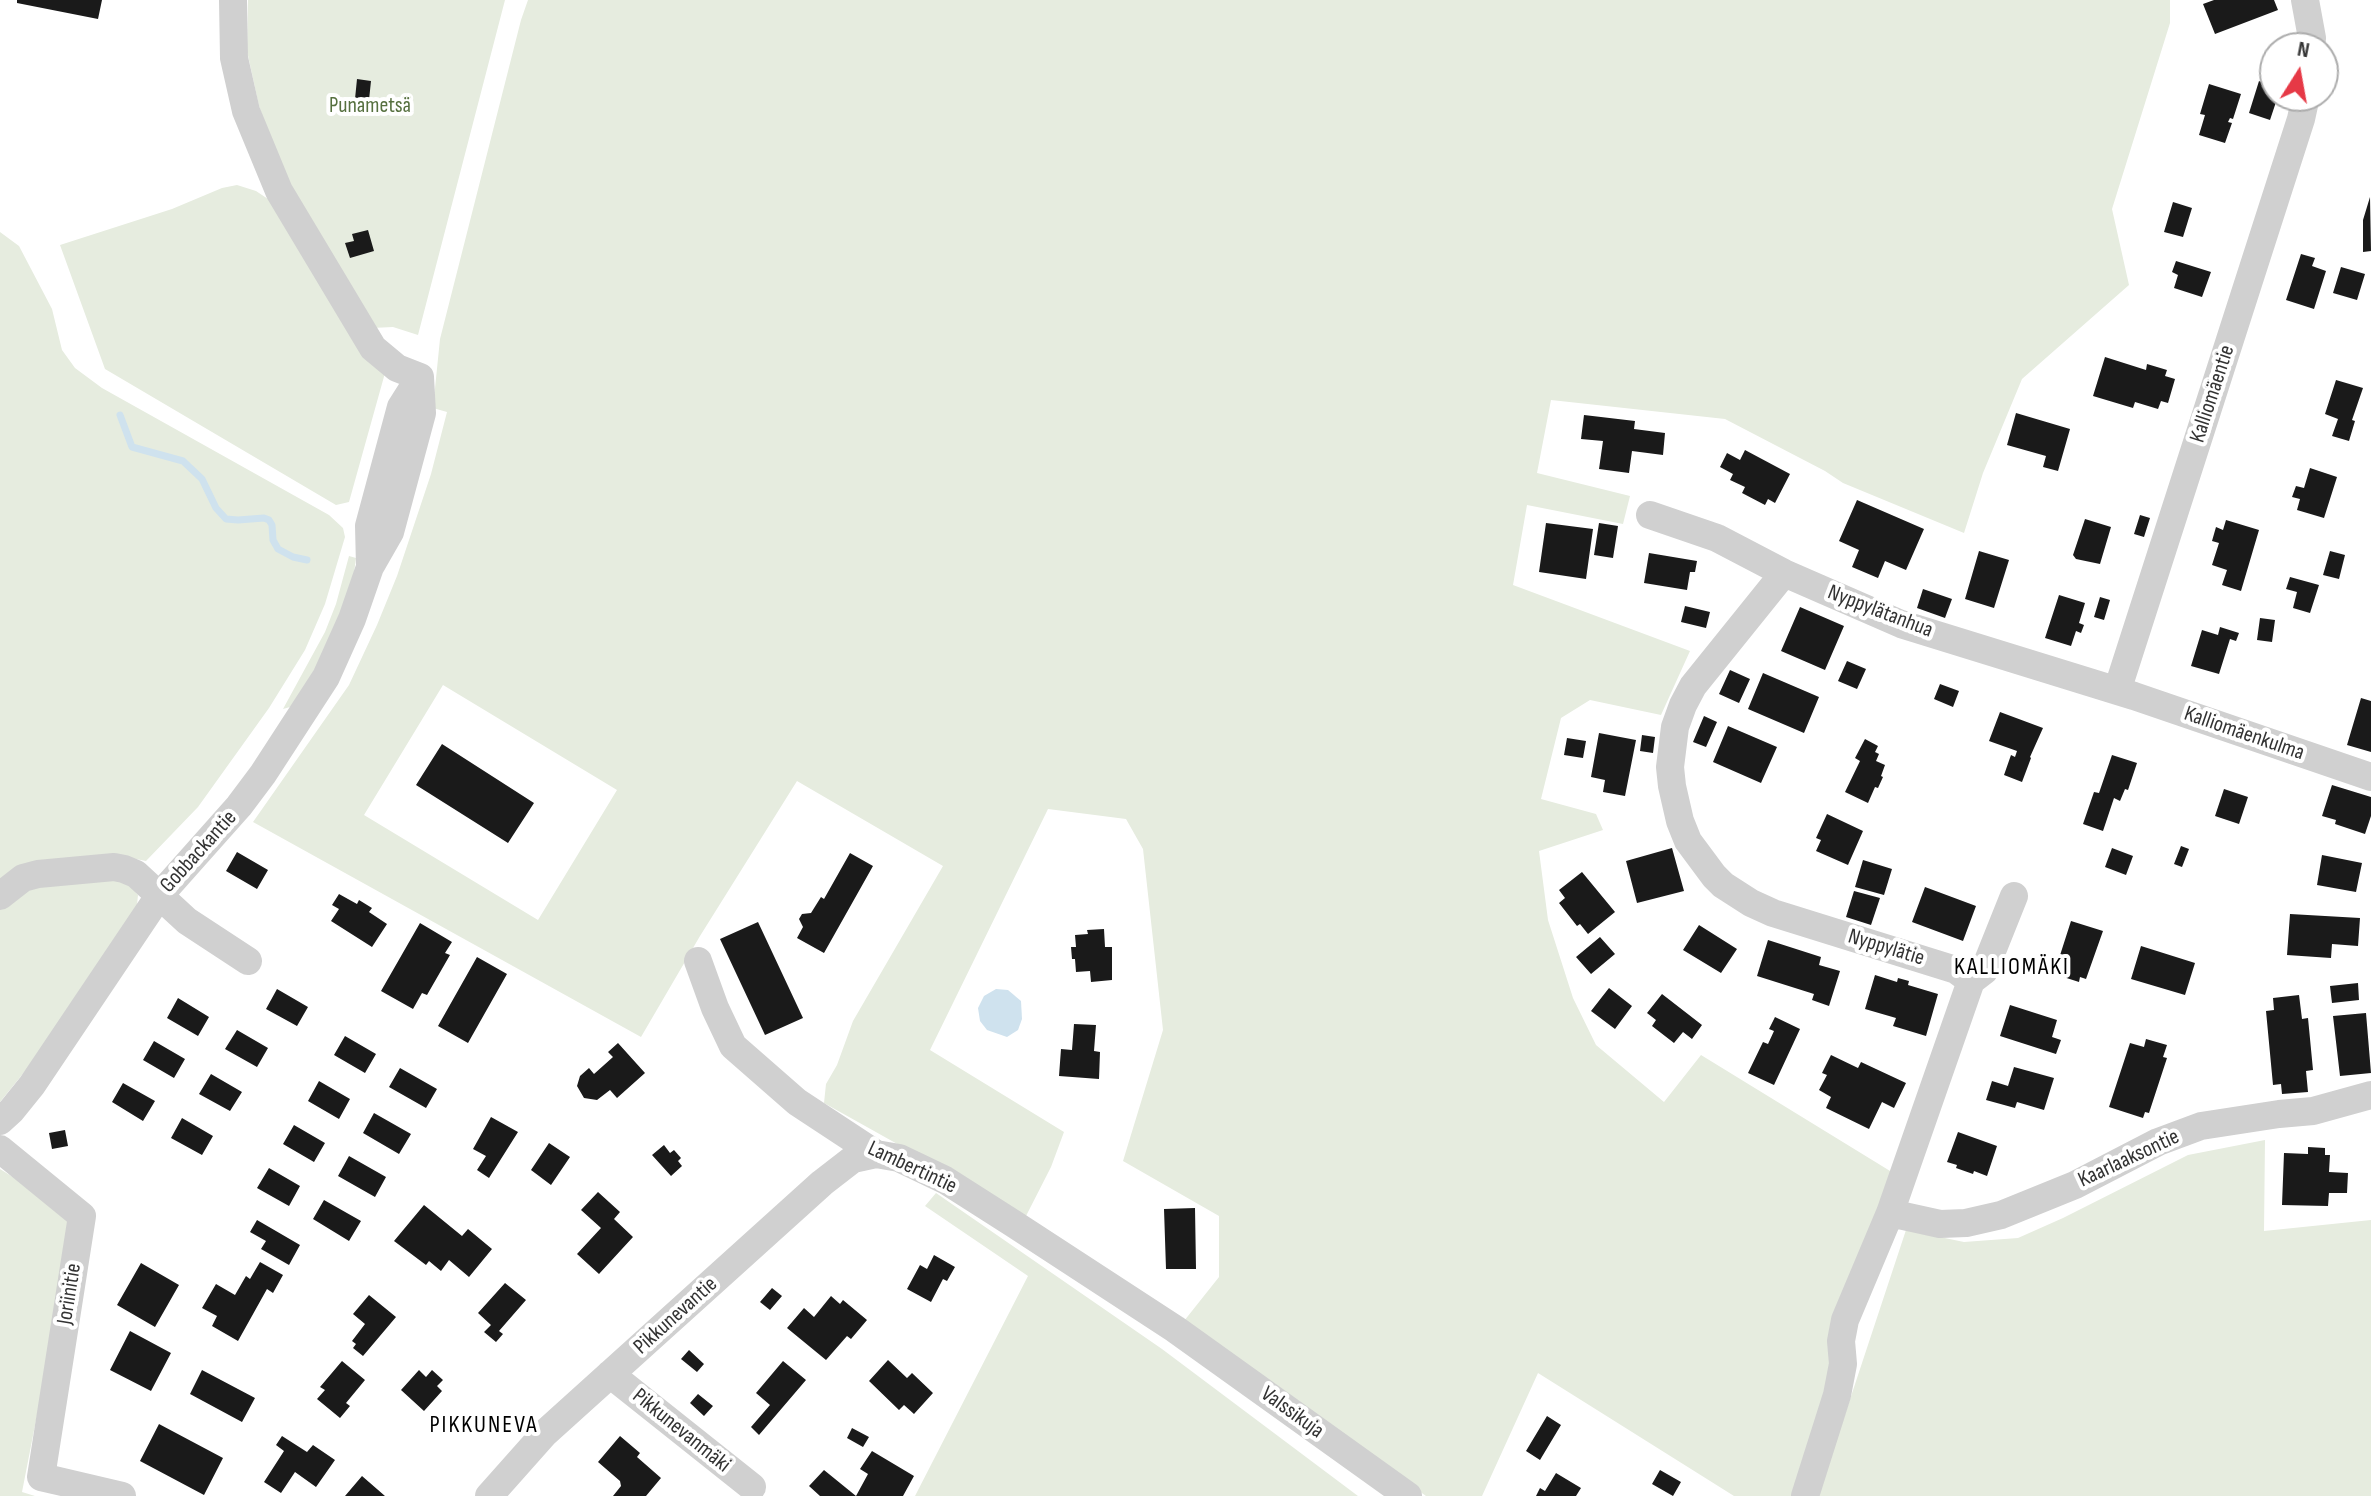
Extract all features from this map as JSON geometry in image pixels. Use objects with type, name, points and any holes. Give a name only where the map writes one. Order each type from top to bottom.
[{"type":"street","name":"Gobbackantie","points":[[0,1121],[32,1085],[159,896],[239,806],[326,677],[347,632],[370,567],[390,532],[422,413],[420,377],[397,368],[373,348],[279,191],[246,111],[234,58],[233,0]]},
{"type":"street","points":[[2305,0],[2311,32]]},
{"type":"street","name":"Kalliomäentie","points":[[2117,691],[2303,112]]},
{"type":"street","name":"Nyppylätanhua","points":[[1650,515],[1717,538],[1784,573],[1901,624],[2117,691]]},
{"type":"street","name":"Nyppylätie","points":[[1784,573],[1699,678],[1675,727],[1670,767],[1675,804],[1688,841],[1723,885],[1751,903],[1773,913],[1956,970],[1971,981]]},
{"type":"street","name":"Kalliomäenkulma","points":[[2117,691],[2371,777]]},
{"type":"street","points":[[0,896],[23,878],[38,874],[114,867],[136,874],[187,921],[248,961]]},
{"type":"street","points":[[1805,1496],[1837,1395],[1843,1364],[1841,1341],[1845,1320],[1890,1213],[1971,981],[1984,971],[2014,896]]},
{"type":"street","name":"Lambertintie","points":[[698,961],[733,1046],[797,1102],[876,1154],[899,1158],[945,1180],[1175,1329]]},
{"type":"street","name":"Kaarlaaksontie","points":[[1890,1213],[1940,1224],[1966,1223],[2001,1215],[2075,1185],[2158,1142],[2201,1126],[2313,1111],[2371,1095]]},
{"type":"street","name":"Joriinitie","points":[[0,1149],[82,1216],[41,1477],[122,1496]]},
{"type":"street","name":"Pikkunevantie","points":[[489,1496],[537,1441],[822,1183],[853,1159],[876,1154]]},
{"type":"street","name":"Valssikuja","points":[[1175,1329],[1408,1496]]},
{"type":"street","name":"Pikkunevanmäki","points":[[610,1374],[752,1487]]},
{"type":"green space","name":"Punametsä","points":[[248,0],[505,0],[418,335],[393,327],[372,328],[290,197],[259,106],[247,51]]},
{"type":"green space","points":[[528,0],[2170,0],[2170,23],[2112,209],[2129,285],[2022,379],[1983,473],[1964,533],[1843,483],[1725,419],[1551,400],[1537,473],[1630,496],[1623,524],[1527,505],[1513,585],[1690,651],[1661,715],[1590,700],[1561,718],[1541,799],[1596,814],[1603,830],[1539,851],[1548,920],[1573,998],[1596,1045],[1664,1102],[1701,1055],[1895,1174],[1835,1357],[1795,1496],[1734,1496],[1538,1373],[1482,1496],[1426,1496],[1184,1321],[1219,1277],[1219,1216],[1123,1161],[1163,1030],[1143,849],[1126,819],[1048,809],[930,1050],[1064,1132],[1051,1167],[1026,1216],[824,1103],[826,1084],[837,1065],[853,1021],[943,866],[797,781],[641,1037],[253,822],[349,685],[397,576],[431,474],[447,412],[433,408],[440,339]],"holes":[[[443,685],[617,790],[538,920],[364,815]]]},
{"type":"green space","points":[[237,185],[256,191],[277,205],[385,373],[349,502],[336,505],[105,369],[60,245]]},
{"type":"green space","points":[[0,232],[19,246],[52,309],[62,350],[75,368],[102,388],[329,515],[343,528],[345,537],[325,604],[305,650],[269,708],[198,807],[146,861],[126,857],[0,881]]},
{"type":"green space","points":[[349,556],[356,558],[352,588],[345,609],[297,705],[283,709],[325,632]]},
{"type":"green space","points":[[123,878],[138,895],[137,905],[43,1049],[0,1102],[0,908],[25,887]]},
{"type":"green space","points":[[2265,1140],[2264,1231],[2371,1220],[2371,1496],[1818,1496],[1906,1230],[1964,1242],[2018,1238],[2188,1155]]},
{"type":"green space","points":[[0,1169],[75,1220],[22,1492],[35,1496],[0,1496]]},
{"type":"green space","points":[[936,1193],[1162,1349],[1358,1496],[915,1496],[1028,1276],[925,1206]]},
{"type":"water","points":[[996,989],[1008,990],[1021,1001],[1022,1019],[1018,1030],[1007,1037],[987,1030],[980,1021],[978,1008],[984,996]]},
{"type":"building","points":[[17,0],[102,0],[98,19],[17,3]]},
{"type":"building","points":[[2214,0],[2274,0],[2278,10],[2215,34],[2203,4]]},
{"type":"building","points":[[357,79],[371,81],[369,100],[355,99]]},
{"type":"building","points":[[2259,81],[2259,112],[2273,112],[2270,120],[2249,113]]},
{"type":"building","points":[[2209,84],[2241,94],[2233,119],[2230,118],[2228,122],[2232,123],[2225,143],[2199,135],[2205,115],[2200,114]]},
{"type":"building","points":[[2370,197],[2371,251],[2363,252],[2363,220]]},
{"type":"building","points":[[2173,202],[2192,208],[2183,237],[2164,232]]},
{"type":"building","points":[[368,230],[374,251],[350,258],[345,243],[354,241],[352,234]]},
{"type":"building","points":[[2301,254],[2315,258],[2312,266],[2326,271],[2314,309],[2286,300]]},
{"type":"building","points":[[2176,261],[2211,272],[2202,297],[2174,288],[2178,275],[2172,272]]},
{"type":"building","points":[[2341,267],[2365,274],[2357,300],[2333,293]]},
{"type":"building","points":[[2105,357],[2146,370],[2147,364],[2167,370],[2165,376],[2175,379],[2168,403],[2161,401],[2158,409],[2135,402],[2133,408],[2093,396]]},
{"type":"building","points":[[2336,380],[2363,388],[2352,420],[2355,421],[2349,441],[2332,436],[2338,419],[2325,414]]},
{"type":"building","points":[[2016,413],[2070,429],[2058,471],[2043,467],[2046,456],[2007,445]]},
{"type":"building","points":[[1584,415],[1635,421],[1634,429],[1665,433],[1663,455],[1632,451],[1629,473],[1599,469],[1603,441],[1581,439]]},
{"type":"building","points":[[1745,450],[1790,474],[1775,503],[1768,499],[1765,505],[1742,493],[1745,487],[1730,480],[1733,474],[1720,467],[1727,453],[1740,460]]},
{"type":"building","points":[[2310,468],[2337,477],[2324,518],[2297,510],[2300,499],[2292,497],[2296,486],[2304,488]]},
{"type":"building","points":[[1857,500],[1924,529],[1906,570],[1885,561],[1878,578],[1852,567],[1859,550],[1839,541]]},
{"type":"building","points":[[2140,515],[2150,518],[2144,537],[2134,534]]},
{"type":"building","points":[[2085,519],[2111,527],[2100,564],[2076,559],[2073,555]]},
{"type":"building","points":[[2226,520],[2259,530],[2241,591],[2222,585],[2227,570],[2212,565],[2219,543],[2212,541],[2216,527],[2223,530]]},
{"type":"building","points":[[1546,523],[1593,529],[1586,579],[1539,572]]},
{"type":"building","points":[[1599,523],[1618,526],[1613,558],[1594,555]]},
{"type":"building","points":[[1979,551],[2009,560],[1994,608],[1965,599]]},
{"type":"building","points":[[2330,551],[2345,555],[2339,579],[2323,575]]},
{"type":"building","points":[[1649,553],[1697,561],[1695,572],[1690,572],[1687,590],[1644,583]]},
{"type":"building","points":[[2290,577],[2319,585],[2310,613],[2293,608],[2297,592],[2286,589]]},
{"type":"building","points":[[1923,589],[1952,599],[1945,618],[1917,608]]},
{"type":"building","points":[[2059,595],[2085,603],[2079,623],[2084,625],[2081,633],[2076,631],[2071,646],[2045,638]]},
{"type":"building","points":[[2100,597],[2110,600],[2104,620],[2094,617]]},
{"type":"building","points":[[1685,606],[1710,612],[1706,628],[1681,622]]},
{"type":"building","points":[[1800,607],[1844,626],[1825,670],[1781,651]]},
{"type":"building","points":[[2260,618],[2275,620],[2272,642],[2257,640]]},
{"type":"building","points":[[2220,627],[2239,633],[2236,641],[2230,639],[2219,674],[2191,666],[2202,630],[2218,635]]},
{"type":"building","points":[[1847,661],[1866,669],[1857,689],[1838,681]]},
{"type":"building","points":[[1730,670],[1750,679],[1739,703],[1719,694]]},
{"type":"building","points":[[1763,673],[1819,697],[1804,733],[1748,709]]},
{"type":"building","points":[[1940,684],[1959,691],[1953,707],[1934,699]]},
{"type":"building","points":[[2361,698],[2371,701],[2371,752],[2347,745]]},
{"type":"building","points":[[2000,712],[2043,728],[2022,782],[2004,775],[2011,755],[2015,757],[2017,751],[1989,741]]},
{"type":"building","points":[[1704,716],[1717,722],[1706,747],[1693,742]]},
{"type":"building","points":[[1728,726],[1777,747],[1761,783],[1713,762]]},
{"type":"building","points":[[1599,733],[1636,740],[1625,796],[1603,792],[1605,780],[1591,777]]},
{"type":"building","points":[[1642,735],[1655,737],[1653,753],[1640,751]]},
{"type":"building","points":[[1567,738],[1586,741],[1583,758],[1564,755]]},
{"type":"building","points":[[1865,739],[1878,746],[1876,761],[1885,765],[1883,777],[1868,803],[1845,792],[1860,761],[1855,758]]},
{"type":"building","points":[[442,744],[534,803],[508,843],[416,785]]},
{"type":"building","points":[[2112,755],[2137,763],[2128,790],[2125,789],[2120,801],[2114,798],[2103,831],[2083,824],[2094,792],[2099,793]]},
{"type":"building","points":[[2332,785],[2371,797],[2371,816],[2365,834],[2322,816]]},
{"type":"building","points":[[2224,789],[2248,797],[2239,824],[2215,816]]},
{"type":"building","points":[[1827,814],[1863,831],[1848,865],[1816,851],[1821,840],[1816,838]]},
{"type":"building","points":[[2181,846],[2189,849],[2182,867],[2174,864]]},
{"type":"building","points":[[1672,848],[1684,891],[1637,903],[1626,861]]},
{"type":"building","points":[[2112,848],[2133,856],[2126,875],[2105,867]]},
{"type":"building","points":[[237,852],[268,870],[257,889],[226,871]]},
{"type":"building","points":[[850,853],[873,866],[824,953],[797,938],[803,927],[799,919],[802,914],[811,913],[821,897],[824,899]]},
{"type":"building","points":[[2322,855],[2362,863],[2356,892],[2317,885]]},
{"type":"building","points":[[1863,860],[1892,869],[1884,895],[1855,887]]},
{"type":"building","points":[[1582,872],[1615,912],[1588,934],[1580,924],[1577,926],[1559,903],[1565,898],[1559,890]]},
{"type":"building","points":[[1925,887],[1976,906],[1963,941],[1912,922]]},
{"type":"building","points":[[1854,891],[1880,898],[1871,925],[1846,917]]},
{"type":"building","points":[[339,894],[372,908],[369,912],[387,924],[372,947],[331,921],[339,909],[332,905]]},
{"type":"building","points":[[2290,914],[2360,918],[2358,946],[2332,944],[2331,958],[2287,955]]},
{"type":"building","points":[[2071,921],[2103,931],[2086,979],[2080,977],[2079,982],[2054,974]]},
{"type":"building","points":[[758,922],[803,1018],[765,1035],[720,939]]},
{"type":"building","points":[[420,923],[452,942],[445,953],[450,955],[427,995],[422,993],[413,1009],[381,991]]},
{"type":"building","points":[[1699,925],[1737,949],[1721,973],[1683,950]]},
{"type":"building","points":[[1104,929],[1105,947],[1112,947],[1112,980],[1091,982],[1090,971],[1076,972],[1071,947],[1076,947],[1075,935],[1088,934],[1087,930]]},
{"type":"building","points":[[1600,937],[1615,954],[1591,974],[1576,957]]},
{"type":"building","points":[[1768,940],[1821,957],[1819,965],[1840,971],[1829,1006],[1812,1000],[1814,994],[1757,976]]},
{"type":"building","points":[[2141,946],[2195,963],[2185,995],[2131,979]]},
{"type":"building","points":[[477,957],[507,974],[468,1043],[438,1026]]},
{"type":"building","points":[[1875,975],[1897,982],[1898,978],[1909,981],[1908,985],[1938,994],[1926,1036],[1893,1026],[1896,1018],[1865,1009]]},
{"type":"building","points":[[2358,983],[2359,1000],[2332,1003],[2330,986]]},
{"type":"building","points":[[1609,988],[1632,1006],[1615,1029],[1591,1011]]},
{"type":"building","points":[[277,989],[308,1007],[297,1026],[266,1009]]},
{"type":"building","points":[[1662,994],[1702,1025],[1692,1039],[1683,1032],[1674,1043],[1652,1026],[1656,1020],[1647,1013]]},
{"type":"building","points":[[2299,995],[2302,1019],[2308,1018],[2313,1070],[2306,1071],[2308,1092],[2282,1094],[2281,1084],[2273,1085],[2266,1011],[2274,1010],[2273,998]]},
{"type":"building","points":[[178,998],[209,1017],[198,1036],[167,1018]]},
{"type":"building","points":[[2010,1005],[2057,1020],[2052,1037],[2061,1040],[2056,1054],[2000,1036]]},
{"type":"building","points":[[2366,1013],[2371,1073],[2340,1076],[2333,1016]]},
{"type":"building","points":[[1775,1017],[1800,1029],[1774,1085],[1748,1073],[1763,1042],[1768,1044],[1774,1031],[1769,1029]]},
{"type":"building","points":[[1074,1024],[1096,1025],[1094,1051],[1100,1052],[1099,1079],[1059,1076],[1061,1049],[1072,1050]]},
{"type":"building","points":[[237,1030],[268,1048],[257,1067],[225,1049]]},
{"type":"building","points":[[345,1036],[376,1054],[365,1073],[334,1055]]},
{"type":"building","points":[[2146,1039],[2167,1045],[2163,1057],[2167,1058],[2149,1113],[2145,1112],[2143,1118],[2109,1107],[2130,1043],[2144,1047]]},
{"type":"building","points":[[154,1041],[185,1059],[174,1078],[143,1060]]},
{"type":"building","points":[[618,1043],[645,1073],[617,1098],[610,1090],[597,1100],[584,1098],[577,1086],[580,1076],[589,1068],[594,1074],[613,1057],[608,1052]]},
{"type":"building","points":[[1831,1055],[1858,1068],[1861,1062],[1906,1083],[1894,1108],[1882,1102],[1869,1129],[1826,1108],[1831,1097],[1819,1090],[1827,1075],[1822,1073]]},
{"type":"building","points":[[2014,1067],[2054,1078],[2044,1110],[2017,1102],[2015,1108],[1986,1100],[1992,1081],[2008,1086]]},
{"type":"building","points":[[400,1068],[437,1089],[426,1108],[389,1087]]},
{"type":"building","points":[[211,1074],[242,1092],[230,1111],[199,1094]]},
{"type":"building","points":[[319,1081],[350,1099],[339,1119],[308,1101]]},
{"type":"building","points":[[123,1083],[155,1101],[143,1121],[112,1102]]},
{"type":"building","points":[[374,1113],[411,1134],[399,1154],[363,1133]]},
{"type":"building","points":[[491,1117],[518,1132],[489,1178],[477,1170],[486,1156],[473,1149]]},
{"type":"building","points":[[182,1118],[213,1136],[202,1155],[171,1138]]},
{"type":"building","points":[[294,1125],[325,1143],[314,1162],[283,1144]]},
{"type":"building","points":[[65,1130],[68,1146],[52,1149],[49,1133]]},
{"type":"building","points":[[1958,1132],[1997,1146],[1987,1176],[1974,1171],[1973,1174],[1947,1162]]},
{"type":"building","points":[[549,1143],[570,1157],[551,1185],[531,1170]]},
{"type":"building","points":[[664,1145],[670,1153],[674,1150],[681,1158],[678,1161],[682,1166],[671,1176],[652,1155]]},
{"type":"building","points":[[2308,1147],[2325,1148],[2325,1155],[2330,1155],[2329,1172],[2348,1173],[2347,1193],[2329,1193],[2328,1206],[2282,1205],[2284,1153],[2308,1154]]},
{"type":"building","points":[[349,1156],[386,1177],[375,1197],[338,1176]]},
{"type":"building","points":[[269,1168],[300,1186],[289,1206],[257,1188]]},
{"type":"building","points":[[598,1192],[620,1212],[614,1219],[633,1237],[599,1274],[577,1254],[601,1228],[581,1210]]},
{"type":"building","points":[[324,1200],[361,1221],[349,1241],[313,1219]]},
{"type":"building","points":[[424,1205],[462,1236],[468,1229],[492,1249],[469,1277],[449,1260],[441,1271],[429,1261],[426,1265],[394,1241]]},
{"type":"building","points":[[1195,1208],[1196,1269],[1166,1269],[1164,1209]]},
{"type":"building","points":[[257,1220],[300,1245],[289,1265],[261,1249],[266,1241],[250,1232]]},
{"type":"building","points":[[934,1255],[955,1267],[947,1281],[943,1279],[931,1302],[907,1289],[920,1265],[927,1269]]},
{"type":"building","points":[[260,1262],[283,1275],[273,1293],[267,1289],[238,1341],[212,1326],[217,1316],[202,1308],[216,1284],[235,1295],[246,1276],[250,1279]]},
{"type":"building","points":[[141,1263],[179,1285],[155,1327],[117,1305]]},
{"type":"building","points":[[505,1283],[526,1300],[499,1331],[503,1334],[496,1342],[484,1332],[491,1325],[478,1313]]},
{"type":"building","points":[[772,1288],[782,1296],[770,1310],[760,1302]]},
{"type":"building","points":[[369,1295],[396,1317],[363,1356],[353,1348],[356,1344],[352,1341],[365,1324],[353,1314]]},
{"type":"building","points":[[831,1296],[840,1304],[843,1300],[867,1320],[851,1339],[847,1336],[826,1360],[787,1328],[804,1308],[814,1317]]},
{"type":"building","points":[[130,1331],[171,1353],[151,1391],[110,1370]]},
{"type":"building","points":[[689,1350],[704,1364],[697,1372],[681,1359]]},
{"type":"building","points":[[888,1360],[907,1378],[912,1373],[933,1393],[914,1414],[904,1405],[899,1410],[869,1381]]},
{"type":"building","points":[[342,1361],[365,1380],[346,1403],[350,1406],[340,1418],[317,1399],[325,1390],[320,1387]]},
{"type":"building","points":[[783,1361],[806,1380],[759,1435],[751,1427],[770,1405],[756,1393]]},
{"type":"building","points":[[202,1370],[255,1398],[242,1422],[190,1394]]},
{"type":"building","points":[[419,1370],[426,1377],[432,1370],[443,1380],[437,1386],[442,1391],[424,1411],[401,1390]]},
{"type":"building","points":[[698,1394],[713,1406],[704,1416],[690,1403]]},
{"type":"building","points":[[1547,1416],[1561,1425],[1540,1460],[1526,1451]]},
{"type":"building","points":[[159,1424],[223,1458],[204,1495],[140,1461]]},
{"type":"building","points":[[852,1428],[869,1437],[863,1447],[847,1438]]},
{"type":"building","points":[[282,1436],[307,1452],[313,1445],[335,1460],[316,1487],[295,1472],[281,1493],[264,1482],[284,1451],[276,1445]]},
{"type":"building","points":[[620,1436],[640,1453],[637,1457],[661,1478],[646,1496],[613,1496],[621,1486],[620,1481],[598,1462]]},
{"type":"building","points":[[872,1451],[914,1476],[903,1496],[856,1496],[868,1474],[860,1469]]},
{"type":"building","points":[[824,1470],[856,1496],[820,1496],[809,1486]]},
{"type":"building","points":[[1660,1470],[1681,1482],[1673,1496],[1652,1484]]},
{"type":"building","points":[[1556,1473],[1581,1488],[1576,1496],[1536,1496],[1540,1488],[1545,1491]]},
{"type":"building","points":[[362,1476],[385,1496],[345,1496]]},
{"type":"waterway","points":[[120,415],[132,447],[183,461],[202,479],[216,508],[226,519],[269,520],[278,549],[307,560]]},
{"type":"district","name":"KALLIOMÄKI","points":[[2012,968]]},
{"type":"district","name":"PIKKUNEVA","points":[[484,1426]]}]
